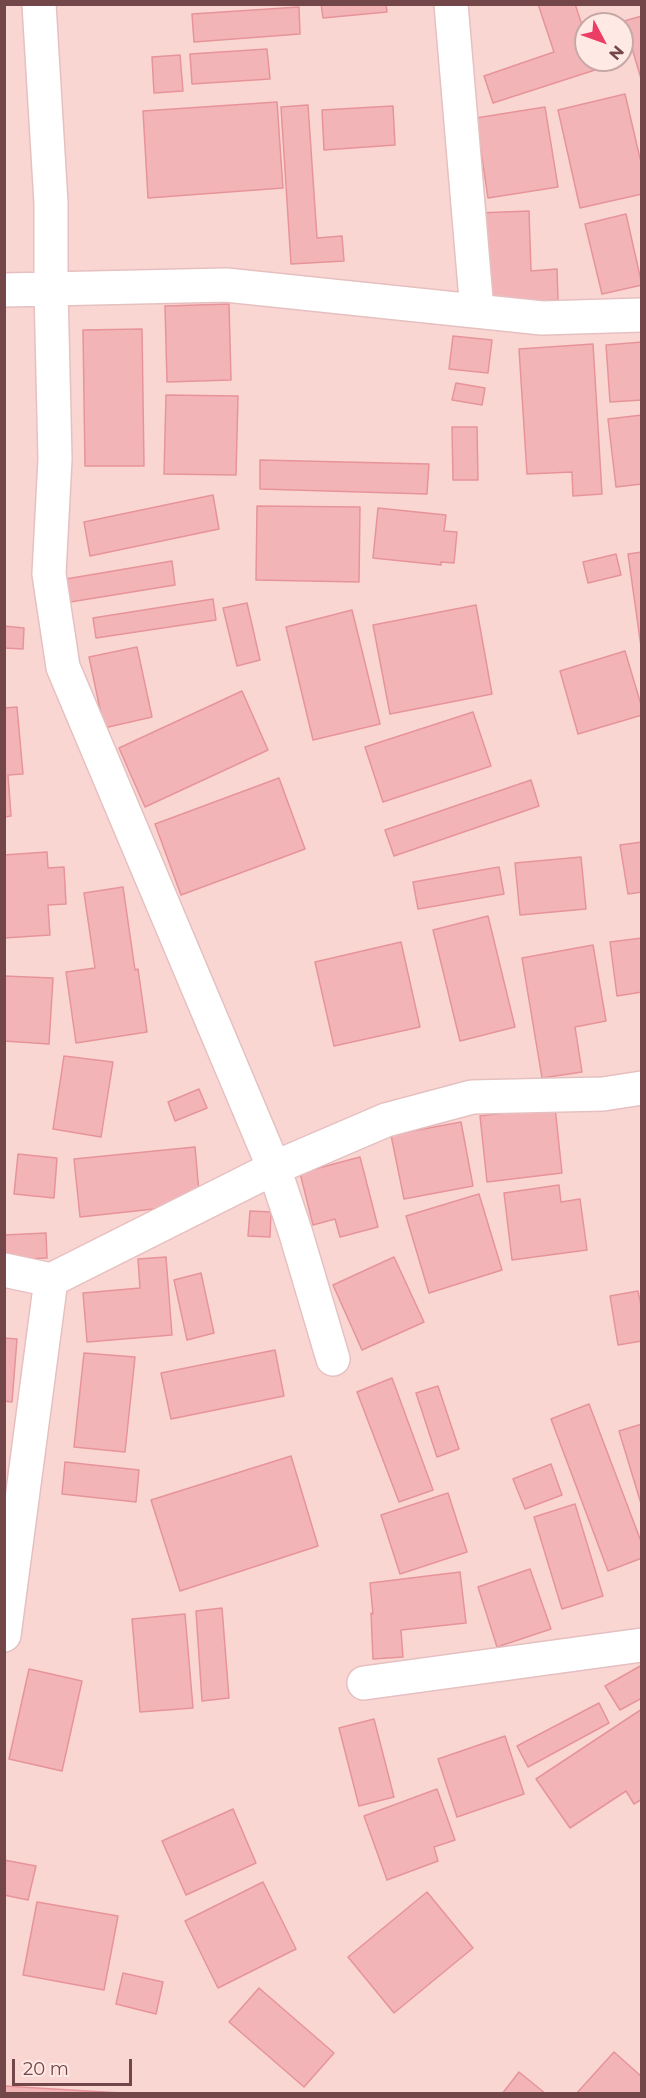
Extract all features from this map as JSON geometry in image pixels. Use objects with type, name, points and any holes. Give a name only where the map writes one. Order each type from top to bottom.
[{"type":"street","points":[[39,4],[51,203],[54,459],[49,574],[63,667],[274,1168],[333,1359]]},
{"type":"street","points":[[451,4],[477,310]]},
{"type":"street","points":[[4,290],[226,285],[542,318],[642,315]]},
{"type":"street","points":[[4,1270],[51,1280],[274,1168],[386,1120],[472,1097],[603,1094],[642,1088]]},
{"type":"street","points":[[4,1635],[51,1280]]},
{"type":"street","points":[[364,1683],[642,1645]]},
{"type":"shaded area","points":[[5,5],[641,5],[641,2093],[5,2093]]},
{"type":"building","points":[[321,4],[386,4],[387,12],[323,18]]},
{"type":"building","points":[[538,4],[575,4],[578,12],[574,12],[574,72],[589,72],[493,103],[484,76],[554,52]]},
{"type":"building","points":[[299,7],[300,34],[194,42],[192,14]]},
{"type":"building","points":[[642,16],[642,82],[634,55],[634,18]]},
{"type":"building","points":[[267,49],[270,79],[192,84],[190,54]]},
{"type":"building","points":[[180,55],[183,91],[154,93],[152,57]]},
{"type":"building","points":[[625,94],[642,167],[642,194],[580,208],[558,110]]},
{"type":"building","points":[[277,102],[283,188],[148,198],[143,111]]},
{"type":"building","points":[[308,105],[317,238],[342,236],[344,261],[291,264],[281,107]]},
{"type":"building","points":[[393,106],[395,145],[324,150],[322,110]]},
{"type":"building","points":[[545,107],[558,187],[488,198],[476,118]]},
{"type":"building","points":[[529,211],[531,271],[557,269],[558,300],[483,304],[478,213]]},
{"type":"building","points":[[626,214],[642,285],[602,294],[585,224]]},
{"type":"building","points":[[229,304],[231,380],[167,382],[165,306]]},
{"type":"building","points":[[142,329],[144,466],[85,466],[83,330]]},
{"type":"building","points":[[453,336],[492,340],[488,373],[449,369]]},
{"type":"building","points":[[642,342],[642,400],[610,402],[606,345]]},
{"type":"building","points":[[593,344],[602,494],[573,496],[572,472],[527,474],[519,349]]},
{"type":"building","points":[[456,383],[485,388],[482,405],[452,400]]},
{"type":"building","points":[[166,395],[238,396],[236,475],[164,474]]},
{"type":"building","points":[[642,415],[642,484],[616,487],[608,419]]},
{"type":"building","points":[[452,427],[477,427],[478,480],[453,480]]},
{"type":"building","points":[[260,460],[429,464],[427,494],[260,489]]},
{"type":"building","points":[[213,495],[219,529],[90,556],[84,522]]},
{"type":"building","points":[[257,506],[360,507],[359,582],[256,580]]},
{"type":"building","points":[[378,508],[446,515],[444,531],[457,532],[454,563],[441,562],[441,565],[373,558]]},
{"type":"building","points":[[642,552],[642,654],[628,554]]},
{"type":"building","points":[[616,554],[621,575],[588,583],[583,562]]},
{"type":"building","points":[[172,561],[175,585],[64,603],[60,580]]},
{"type":"building","points":[[213,599],[216,620],[96,638],[93,618]]},
{"type":"building","points":[[247,603],[260,660],[237,666],[223,608]]},
{"type":"building","points":[[476,605],[492,694],[390,714],[373,625]]},
{"type":"building","points":[[352,610],[380,724],[313,740],[286,627]]},
{"type":"building","points":[[4,626],[24,628],[23,649],[4,648]]},
{"type":"building","points":[[137,647],[152,717],[104,728],[89,657]]},
{"type":"building","points":[[625,651],[642,715],[578,734],[560,671]]},
{"type":"building","points":[[242,691],[268,750],[145,807],[119,748]]},
{"type":"building","points":[[17,707],[23,774],[8,775],[11,816],[4,817],[4,708]]},
{"type":"building","points":[[473,712],[491,766],[383,802],[365,747]]},
{"type":"building","points":[[279,778],[305,849],[181,895],[155,824]]},
{"type":"building","points":[[531,780],[539,806],[394,856],[385,830]]},
{"type":"building","points":[[642,842],[642,892],[628,894],[620,845]]},
{"type":"building","points":[[47,852],[48,868],[64,867],[66,904],[48,905],[50,935],[4,938],[4,855]]},
{"type":"building","points":[[581,857],[586,909],[520,915],[515,863]]},
{"type":"building","points":[[499,867],[504,894],[418,909],[413,882]]},
{"type":"building","points":[[123,887],[147,1032],[76,1043],[66,972],[95,968],[84,893]]},
{"type":"building","points":[[488,916],[515,1027],[460,1041],[433,930]]},
{"type":"building","points":[[642,938],[642,992],[617,996],[610,942]]},
{"type":"building","points":[[401,942],[420,1027],[334,1046],[315,962]]},
{"type":"building","points":[[593,945],[606,1021],[575,1027],[582,1072],[542,1078],[522,958]]},
{"type":"building","points":[[4,976],[53,978],[49,1044],[4,1041]]},
{"type":"building","points":[[64,1056],[113,1062],[101,1137],[53,1129]]},
{"type":"building","points":[[199,1089],[207,1108],[175,1121],[168,1102]]},
{"type":"building","points":[[555,1107],[562,1173],[487,1182],[480,1116]]},
{"type":"building","points":[[461,1122],[473,1186],[404,1199],[391,1135]]},
{"type":"building","points":[[195,1147],[200,1204],[80,1217],[74,1159]]},
{"type":"building","points":[[18,1154],[57,1158],[54,1198],[14,1194]]},
{"type":"building","points":[[360,1157],[378,1227],[340,1237],[335,1219],[313,1225],[300,1173]]},
{"type":"building","points":[[559,1185],[561,1202],[580,1199],[587,1250],[512,1260],[504,1193]]},
{"type":"building","points":[[479,1194],[502,1270],[429,1293],[406,1216]]},
{"type":"building","points":[[250,1211],[271,1212],[270,1237],[248,1236]]},
{"type":"building","points":[[46,1233],[47,1258],[4,1260],[4,1235]]},
{"type":"building","points":[[166,1257],[172,1335],[87,1342],[83,1293],[140,1288],[138,1259]]},
{"type":"building","points":[[394,1257],[424,1322],[362,1350],[333,1285]]},
{"type":"building","points":[[201,1273],[214,1333],[187,1340],[174,1280]]},
{"type":"building","points":[[638,1291],[642,1310],[642,1341],[618,1345],[610,1296]]},
{"type":"building","points":[[4,1338],[17,1339],[12,1402],[4,1401]]},
{"type":"building","points":[[275,1350],[284,1396],[171,1419],[161,1373]]},
{"type":"building","points":[[84,1353],[135,1357],[125,1452],[74,1447]]},
{"type":"building","points":[[392,1378],[433,1490],[399,1502],[357,1392]]},
{"type":"building","points":[[438,1386],[459,1449],[437,1457],[416,1393]]},
{"type":"building","points":[[589,1404],[642,1544],[642,1558],[608,1571],[551,1419]]},
{"type":"building","points":[[642,1424],[642,1507],[619,1431]]},
{"type":"building","points":[[291,1456],[318,1546],[180,1591],[151,1500]]},
{"type":"building","points":[[65,1462],[139,1470],[136,1502],[62,1494]]},
{"type":"building","points":[[551,1464],[562,1495],[525,1509],[513,1479]]},
{"type":"building","points":[[448,1493],[467,1552],[400,1574],[381,1515]]},
{"type":"building","points":[[575,1504],[603,1596],[562,1609],[534,1517]]},
{"type":"building","points":[[530,1569],[551,1629],[497,1647],[478,1587]]},
{"type":"building","points":[[460,1572],[466,1623],[401,1630],[403,1657],[373,1659],[370,1583]]},
{"type":"building","points":[[222,1608],[229,1698],[202,1701],[196,1611]]},
{"type":"building","points":[[185,1614],[193,1708],[140,1712],[132,1619]]},
{"type":"building","points":[[642,1665],[642,1698],[620,1710],[605,1686]]},
{"type":"building","points":[[29,1669],[82,1681],[62,1771],[9,1759]]},
{"type":"building","points":[[599,1703],[609,1723],[528,1767],[517,1746]]},
{"type":"building","points":[[642,1709],[642,1799],[634,1804],[626,1791],[570,1828],[536,1779]]},
{"type":"building","points":[[374,1719],[394,1797],[359,1806],[339,1728]]},
{"type":"building","points":[[505,1736],[524,1794],[457,1817],[438,1759]]},
{"type":"building","points":[[437,1789],[455,1840],[434,1847],[438,1861],[387,1880],[364,1816]]},
{"type":"building","points":[[233,1809],[256,1863],[186,1895],[162,1841]]},
{"type":"building","points":[[4,1860],[36,1866],[28,1900],[4,1895]]},
{"type":"building","points":[[263,1882],[296,1949],[218,1988],[185,1921]]},
{"type":"building","points":[[427,1892],[473,1948],[394,2013],[348,1957]]},
{"type":"building","points":[[37,1902],[118,1916],[104,1990],[23,1975]]},
{"type":"building","points":[[123,1973],[163,1982],[156,2014],[116,2004]]},
{"type":"building","points":[[259,1988],[334,2053],[304,2087],[229,2022]]},
{"type":"building","points":[[614,2052],[642,2077],[642,2094],[576,2094]]},
{"type":"building","points":[[519,2072],[546,2094],[502,2094]]},
{"type":"building","points":[[4,2086],[138,2094],[4,2094]]}]
